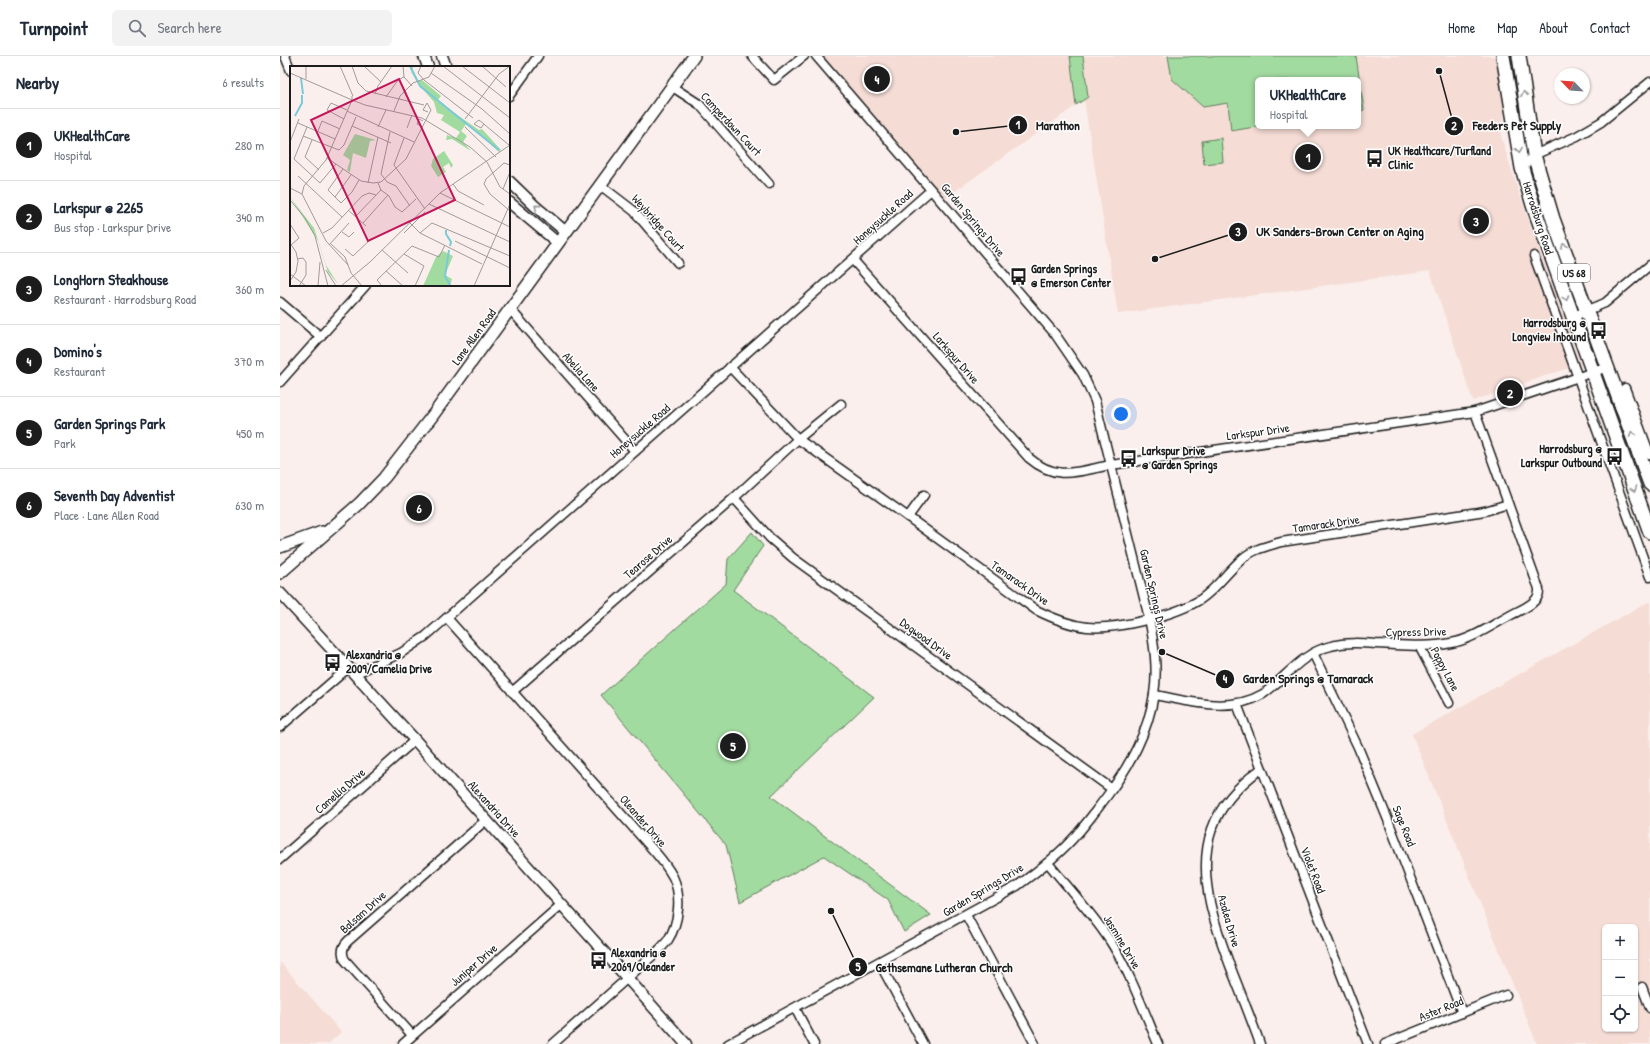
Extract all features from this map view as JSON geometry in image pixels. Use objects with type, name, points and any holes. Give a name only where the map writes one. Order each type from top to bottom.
[{"type":"main road","name":"Lane Allen Road","points":[[280,573],[359,504],[384,478],[411,445],[694,56]]},
{"type":"main road","name":"Harrodsburg Road","points":[[1504,56],[1522,168],[1539,224],[1650,532]]},
{"type":"main road","name":"Harrodsburg Road","points":[[1519,56],[1534,155],[1553,219],[1588,311],[1650,484]]},
{"type":"main road","points":[[280,547],[298,542],[332,528]]},
{"type":"street","points":[[285,56],[290,68]]},
{"type":"street","points":[[424,56],[428,66]]},
{"type":"street","points":[[442,56],[446,66]]},
{"type":"street","points":[[510,95],[538,56]]},
{"type":"street","points":[[752,56],[774,80],[804,56]]},
{"type":"street","name":"Garden Springs Drive","points":[[728,1044],[966,915],[1017,886],[1048,863],[1077,835],[1125,771],[1139,746],[1148,721],[1154,695],[1155,652],[1149,618],[1095,401],[1083,375],[1055,334],[816,56]]},
{"type":"street","points":[[1522,168],[1534,155],[1596,126],[1650,82]]},
{"type":"street","name":"Camperdown Court","points":[[671,86],[699,104],[769,184]]},
{"type":"street","points":[[510,182],[535,206],[566,232]]},
{"type":"street","name":"Weybridge Court","points":[[600,185],[634,210],[678,263]]},
{"type":"street","name":"Honeysuckle Road","points":[[351,671],[401,653],[426,636],[931,190]]},
{"type":"street","points":[[510,203],[558,243]]},
{"type":"street","points":[[1534,256],[1650,577]]},
{"type":"street","name":"Larkspur Drive","points":[[853,260],[1015,443],[1038,465],[1058,474],[1475,412],[1608,367]]},
{"type":"street","points":[[1572,317],[1605,303],[1650,264]]},
{"type":"street","points":[[280,382],[365,286]]},
{"type":"street","points":[[280,302],[321,337]]},
{"type":"street","name":"Abelia Lane","points":[[510,309],[635,451]]},
{"type":"street","name":"Tamarack Drive","points":[[730,367],[798,439],[908,517],[1022,601],[1051,618],[1086,627],[1100,628],[1116,626],[1182,608],[1210,592],[1242,559],[1262,548],[1281,542],[1485,512],[1508,504]]},
{"type":"street","points":[[1625,388],[1650,454]]},
{"type":"street","name":"Tearose Drive","points":[[512,692],[734,498],[798,439],[841,404]]},
{"type":"street","name":"Cypress Drive","points":[[1154,695],[1202,704],[1227,706],[1248,702],[1264,694],[1297,664],[1313,653],[1330,646],[1349,644],[1419,646],[1453,643],[1525,608],[1537,598],[1539,590],[1535,578],[1475,412]]},
{"type":"street","points":[[908,517],[924,495]]},
{"type":"street","name":"Dogwood Drive","points":[[734,498],[770,538],[793,558],[1112,789]]},
{"type":"street","name":"Alexandria Drive","points":[[280,593],[415,740],[686,1044]]},
{"type":"street","name":"Oleander Drive","points":[[447,618],[655,852],[673,878],[678,899],[676,918],[668,940],[658,951],[553,1044]]},
{"type":"street","name":"Poppy Lane","points":[[1419,646],[1449,703]]},
{"type":"street","name":"Sage Road","points":[[1313,653],[1358,748],[1385,813],[1462,1013]]},
{"type":"street","points":[[280,727],[351,671]]},
{"type":"street","name":"Violet Road","points":[[1237,704],[1368,1044]]},
{"type":"street","name":"Camellia Drive","points":[[280,859],[415,740]]},
{"type":"street","name":"Azalea Drive","points":[[1260,1044],[1221,942],[1211,910],[1207,855],[1212,828],[1224,805],[1246,780],[1261,769]]},
{"type":"street","name":"Balsam Drive","points":[[412,1036],[345,960],[343,956],[343,948],[348,941],[486,820]]},
{"type":"street","name":"Jasmine Drive","points":[[1048,863],[1091,915],[1112,944],[1129,977],[1158,1044]]},
{"type":"street","name":"Juniper Drive","points":[[403,1044],[562,904]]},
{"type":"street","points":[[966,915],[1035,1044]]},
{"type":"street","points":[[879,962],[923,1044]]},
{"type":"street","points":[[1642,987],[1650,1008]]},
{"type":"street","name":"Aster Road","points":[[1385,1044],[1506,995]]},
{"type":"street","points":[[795,1008],[814,1044]]},
{"type":"shaded area","points":[[816,56],[1512,56],[1501,137],[1520,196],[1580,364],[1473,401],[1430,271],[1118,314],[1084,100],[941,201]]},
{"type":"shaded area","points":[[1650,601],[1650,1044],[1537,1044],[1412,734]]},
{"type":"shaded area","points":[[280,962],[341,1032],[328,1044],[280,1044]]},
{"type":"green space","points":[[1070,56],[1083,56],[1088,97],[1076,105]]},
{"type":"green space","points":[[1168,56],[1356,56],[1359,77],[1255,77],[1255,127],[1231,131],[1228,103],[1203,107],[1172,79]]},
{"type":"green space","points":[[1361,90],[1364,110],[1361,110]]},
{"type":"green space","points":[[1221,138],[1223,162],[1204,164],[1202,141]]},
{"type":"green space","points":[[752,532],[763,546],[733,590],[874,697],[771,796],[931,915],[904,932],[888,900],[824,856],[740,902],[726,845],[601,695],[726,584],[728,559]]},
{"type":"place","name":"Feeders Pet Supply","points":[[1439,71]]},
{"type":"place","name":"Domino's","points":[[877,79]]},
{"type":"place","name":"Marathon","points":[[956,132]]},
{"type":"place","name":"UKHealthCare","points":[[1308,157]]},
{"type":"place","name":"UK Healthcare/Turfland Clinic","points":[[1375,158]]},
{"type":"place","name":"LongHorn Steakhouse","points":[[1476,221]]},
{"type":"place","name":"UK Sanders-Brown Center on Aging","points":[[1155,259]]},
{"type":"place","name":"Garden Springs @ Emerson Center","points":[[1018,276]]},
{"type":"place","name":"Harrodsburg @ Longview Inbound","points":[[1599,330]]},
{"type":"place","name":"Larkspur @ 2265","points":[[1510,393]]},
{"type":"place","name":"Harrodsburg @ Larkspur Outbound","points":[[1615,456]]},
{"type":"place","name":"Larkspur Drive @ Garden Springs","points":[[1129,458]]},
{"type":"place","name":"Seventh Day Adventist","points":[[419,508]]},
{"type":"place","name":"Garden Springs @ Tamarack","points":[[1162,652]]},
{"type":"place","name":"Alexandria @ 2009/Camelia Drive","points":[[333,662]]},
{"type":"place","name":"Garden Springs Park","points":[[733,746]]},
{"type":"place","name":"Gethsemane Lutheran Church","points":[[831,911]]},
{"type":"place","name":"Alexandria @ 2069/Oleander","points":[[598,960]]}]
